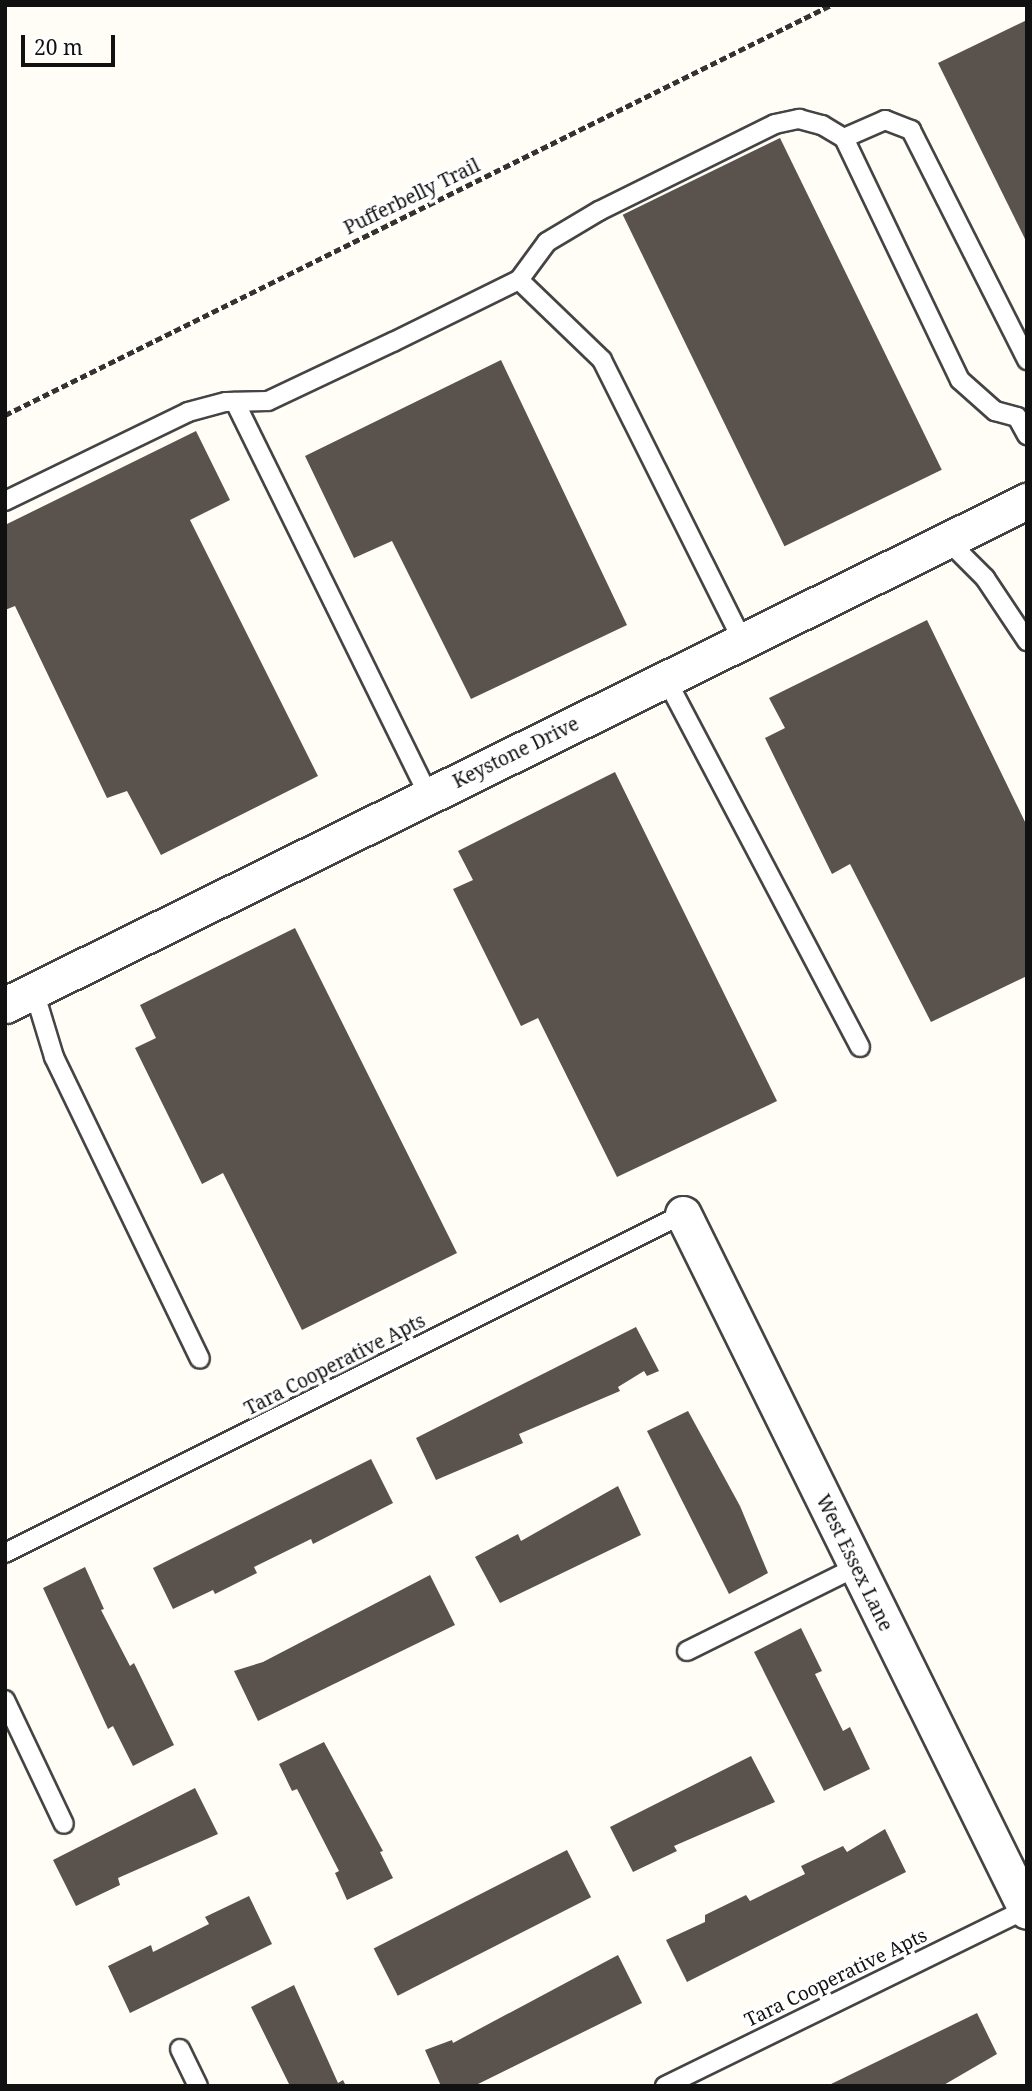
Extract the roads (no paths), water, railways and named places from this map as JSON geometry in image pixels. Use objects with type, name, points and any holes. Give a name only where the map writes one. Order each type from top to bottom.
[{"type":"street","name":"Keystone Drive","points":[[19,998],[1027,500]]},
{"type":"street","name":"West Essex Lane","points":[[683,1214],[1026,1910]]},
{"type":"lane","points":[[5,501],[188,412],[235,402],[268,401],[519,280],[547,242],[599,211],[775,124],[799,119],[822,125],[844,138],[960,380],[995,411],[1017,417],[1027,435]]},
{"type":"lane","points":[[844,138],[885,121],[899,122],[911,130],[1027,360]]},
{"type":"lane","points":[[519,280],[602,360],[742,640]]},
{"type":"lane","points":[[1017,417],[1027,401]]},
{"type":"lane","points":[[235,402],[429,796]]},
{"type":"lane","points":[[947,540],[985,578],[1027,640]]},
{"type":"lane","points":[[666,679],[860,1047]]},
{"type":"lane","points":[[19,998],[54,1057],[200,1359]]},
{"type":"lane","name":"Tara Cooperative Apts","points":[[5,1553],[683,1214]]},
{"type":"lane","points":[[687,1651],[856,1567]]},
{"type":"lane","points":[[5,1700],[64,1824]]},
{"type":"lane","name":"Tara Cooperative Apts","points":[[665,2086],[1026,1910]]},
{"type":"lane","points":[[180,2049],[198,2086]]}]
